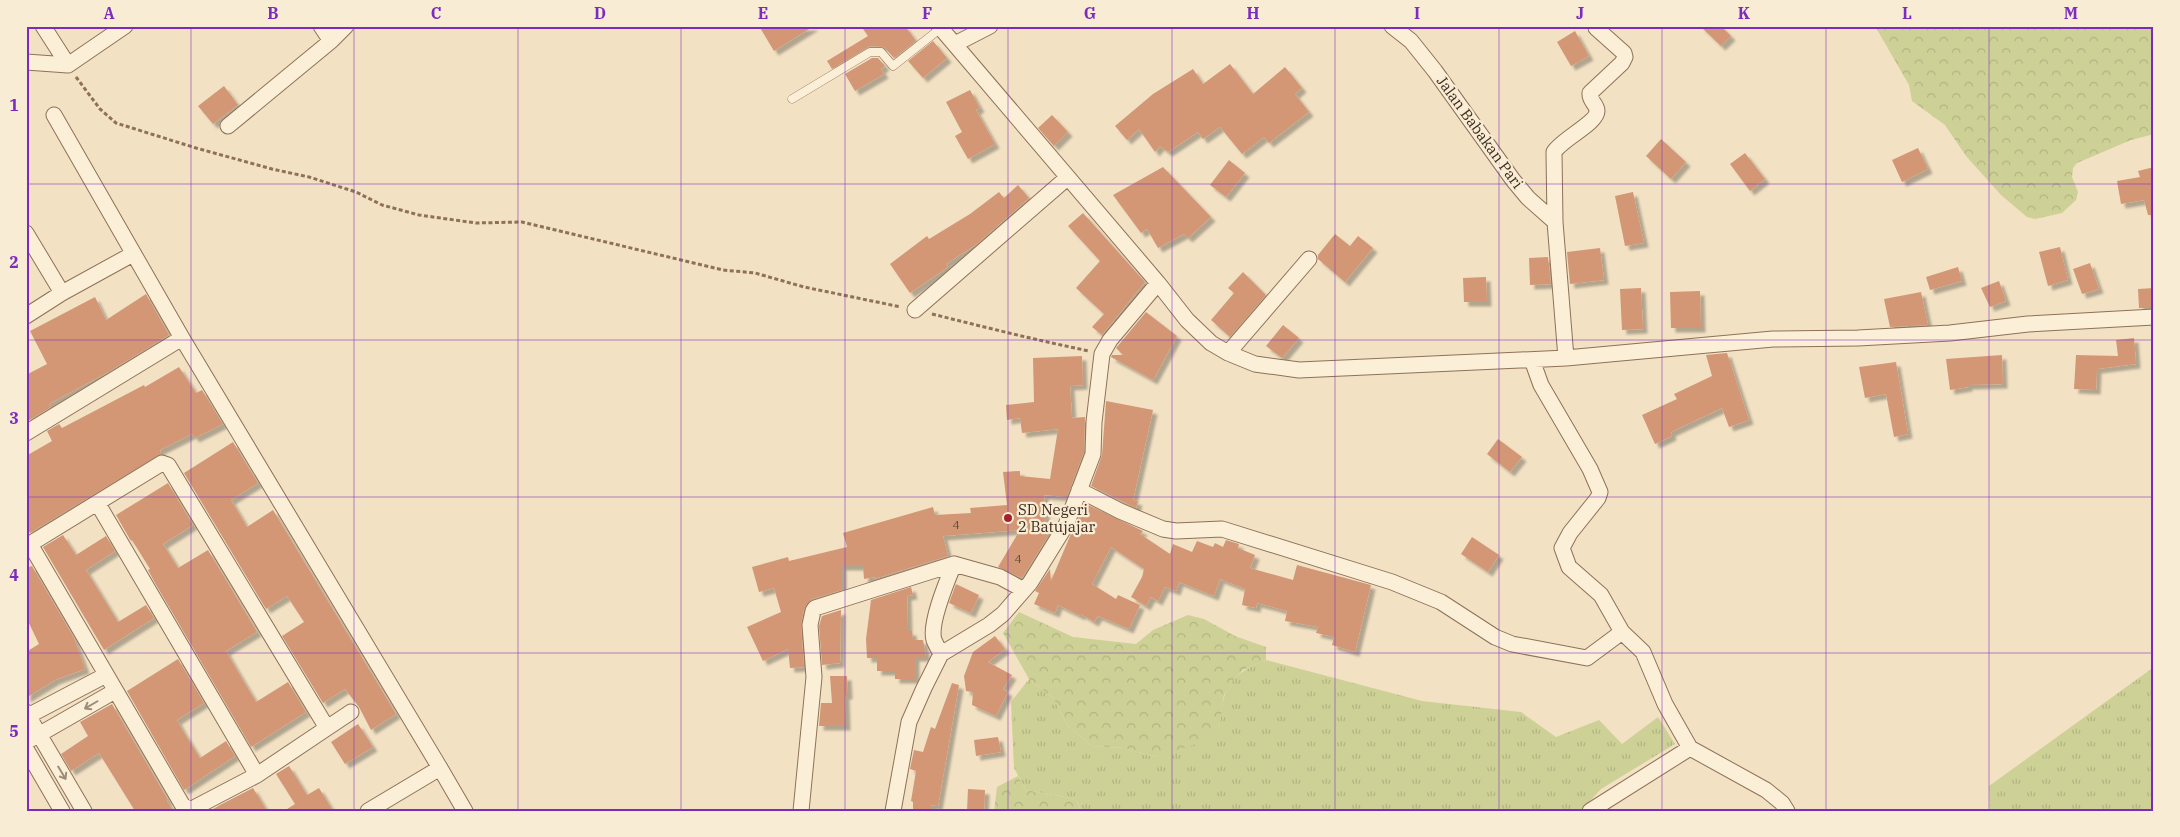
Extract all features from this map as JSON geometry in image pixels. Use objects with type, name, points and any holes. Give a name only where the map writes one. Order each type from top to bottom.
[{"type":"street","points":[[43,26],[68,64]]},
{"type":"street","points":[[26,62],[68,64],[125,26]]},
{"type":"street","points":[[321,26],[331,41]]},
{"type":"street","points":[[228,126],[331,41],[346,26]]},
{"type":"street","points":[[955,44],[990,26]]},
{"type":"street","points":[[940,27],[1158,283],[1187,320],[1211,343],[1228,353],[1255,364],[1298,370],[1532,360],[1773,339],[1858,338],[1950,333],[2028,324],[2154,317]]},
{"type":"street","name":"Jalan Babakan Pari","points":[[1395,27],[1411,41],[1435,71],[1512,180],[1528,198],[1555,222]]},
{"type":"street","points":[[1566,358],[1555,222],[1554,152],[1570,136],[1590,122],[1596,114],[1596,107],[1590,98],[1590,93],[1622,64],[1625,57],[1624,52],[1596,28]]},
{"type":"street","points":[[54,115],[182,338],[465,811]]},
{"type":"street","points":[[914,310],[1067,178]]},
{"type":"street","points":[[26,233],[62,293]]},
{"type":"street","points":[[26,316],[62,293],[133,254]]},
{"type":"street","points":[[1228,353],[1309,259]]},
{"type":"street","points":[[893,811],[909,722],[941,654],[989,625],[1003,614],[1024,590],[1066,525],[1093,454],[1094,422],[1102,354],[1110,340],[1158,283]]},
{"type":"street","points":[[26,433],[182,338]]},
{"type":"street","points":[[1532,360],[1540,385],[1590,470],[1600,492],[1598,498],[1570,534],[1562,548],[1563,556],[1569,567],[1601,595],[1622,632],[1647,659],[1665,704],[1690,748],[1766,790],[1787,811]]},
{"type":"street","points":[[327,728],[168,465],[162,463],[98,504],[28,545],[183,806],[192,809],[257,774],[327,728],[351,712]]},
{"type":"street","points":[[1079,490],[1120,511],[1163,529],[1176,532],[1211,528],[1222,529],[1392,582],[1441,602],[1495,637],[1512,644],[1587,658],[1622,632]]},
{"type":"street","points":[[98,504],[257,774]]},
{"type":"street","points":[[801,811],[814,677],[810,625],[813,611],[817,606],[954,564],[1000,577],[1024,590]]},
{"type":"street","points":[[941,654],[934,639],[935,621],[941,596],[954,564]]},
{"type":"street","points":[[84,811],[33,738],[27,715],[106,675]]},
{"type":"street","points":[[33,738],[115,691]]},
{"type":"street","points":[[1590,811],[1690,748]]},
{"type":"street","points":[[26,749],[62,811]]},
{"type":"street","points":[[368,811],[440,768]]},
{"type":"lane","points":[[792,99],[870,52],[881,52],[893,66],[940,27]]},
{"type":"path","points":[[68,64],[81,86],[116,122],[272,170],[309,177],[356,192],[382,205],[419,215],[476,223],[522,222],[723,270],[755,273],[804,287],[914,310],[1014,333],[1047,343],[1102,354]]},
{"type":"green space","points":[[1875,26],[2154,26],[2154,134],[2131,140],[2077,163],[2073,168],[2072,177],[2078,192],[2076,200],[2062,213],[2035,219],[2027,217],[2001,195],[1966,156],[1945,125],[1912,101],[1909,85]]},
{"type":"green space","points":[[1019,612],[1073,637],[1136,644],[1153,630],[1188,615],[1204,619],[1235,636],[1266,647],[1266,660],[1243,670],[1232,681],[1224,695],[1219,729],[1206,741],[1155,757],[1124,748],[1092,746],[1068,726],[1053,698],[1029,679],[1003,633]]},
{"type":"green space","points":[[1266,660],[1422,701],[1521,712],[1556,737],[1599,720],[1622,744],[1658,717],[1675,744],[1601,789],[1581,811],[1081,811],[1076,799],[1026,790],[1014,768],[1011,702],[1029,679],[1053,698],[1068,726],[1092,746],[1124,748],[1155,757],[1219,729],[1223,702],[1229,685],[1242,672]]},
{"type":"green space","points":[[2154,667],[2154,811],[1990,811],[1989,786]]},
{"type":"green space","points":[[1018,776],[1026,790],[1076,799],[1081,811],[994,811],[997,787]]},
{"type":"building","points":[[759,26],[814,26],[774,51]]},
{"type":"building","points":[[861,26],[905,26],[916,41],[894,58],[884,47],[870,46],[832,69],[827,61],[868,36]]},
{"type":"building","points":[[1700,26],[1721,26],[1731,36],[1721,46]]},
{"type":"building","points":[[1575,31],[1589,56],[1571,66],[1557,42]]},
{"type":"building","points":[[933,41],[947,58],[923,78],[908,61]]},
{"type":"building","points":[[872,58],[878,58],[885,66],[881,69],[884,74],[855,91],[845,74]]},
{"type":"building","points":[[1230,64],[1253,94],[1285,67],[1302,88],[1295,94],[1309,112],[1269,143],[1264,137],[1242,154],[1220,127],[1203,139],[1198,132],[1168,152],[1160,146],[1155,152],[1139,129],[1127,140],[1115,126],[1153,94],[1193,69],[1203,84]]},
{"type":"building","points":[[224,86],[238,105],[213,124],[198,106]]},
{"type":"building","points":[[970,90],[980,108],[976,110],[995,144],[968,159],[955,136],[962,132],[946,102]]},
{"type":"building","points":[[1052,115],[1068,132],[1054,146],[1038,128]]},
{"type":"building","points":[[1661,139],[1686,162],[1671,179],[1646,156]]},
{"type":"building","points":[[1918,148],[1928,169],[1902,182],[1892,160]]},
{"type":"building","points":[[1745,153],[1765,179],[1750,191],[1730,164]]},
{"type":"building","points":[[1229,160],[1245,173],[1226,197],[1210,185]]},
{"type":"building","points":[[1163,167],[1211,217],[1188,238],[1184,234],[1158,248],[1147,229],[1141,233],[1113,195]]},
{"type":"building","points":[[2154,167],[2154,215],[2148,215],[2144,200],[2121,204],[2117,181],[2140,177],[2138,171]]},
{"type":"building","points":[[1018,185],[1029,198],[977,244],[946,264],[948,267],[910,293],[890,264],[927,236],[929,239],[970,214],[999,192],[1004,198]]},
{"type":"building","points":[[1633,192],[1644,243],[1625,246],[1615,196]]},
{"type":"building","points":[[1083,213],[1145,282],[1102,335],[1092,327],[1104,314],[1076,288],[1100,261],[1068,226]]},
{"type":"building","points":[[1335,234],[1350,246],[1358,236],[1373,248],[1345,282],[1318,259],[1318,255]]},
{"type":"building","points":[[2060,247],[2068,280],[2048,286],[2039,252]]},
{"type":"building","points":[[1600,248],[1604,280],[1570,284],[1567,252]]},
{"type":"building","points":[[1548,257],[1551,284],[1530,285],[1529,258]]},
{"type":"building","points":[[2090,263],[2099,289],[2082,294],[2073,269]]},
{"type":"building","points":[[1958,267],[1962,281],[1930,290],[1926,277]]},
{"type":"building","points":[[1243,272],[1266,295],[1230,337],[1211,320],[1234,293],[1228,288]]},
{"type":"building","points":[[1486,277],[1487,302],[1464,302],[1463,278]]},
{"type":"building","points":[[1999,281],[2006,301],[1990,307],[1981,288]]},
{"type":"building","points":[[1641,288],[1643,329],[1622,330],[1620,289]]},
{"type":"building","points":[[2154,288],[2154,308],[2139,308],[2138,289]]},
{"type":"building","points":[[1700,291],[1701,328],[1671,328],[1670,292]]},
{"type":"building","points":[[1921,292],[1928,325],[1890,327],[1884,299]]},
{"type":"building","points":[[146,294],[169,335],[110,371],[49,404],[51,407],[26,422],[26,375],[47,364],[30,331],[95,297],[106,320]]},
{"type":"building","points":[[1146,312],[1177,336],[1153,380],[1111,357],[1112,355],[1123,355],[1116,348]]},
{"type":"building","points":[[1283,325],[1299,338],[1282,358],[1266,346]]},
{"type":"building","points":[[2134,338],[2136,364],[2097,369],[2096,390],[2074,389],[2076,355],[2118,356],[2116,340]]},
{"type":"building","points":[[1727,353],[1749,420],[1729,427],[1722,408],[1671,432],[1672,436],[1655,444],[1642,415],[1677,399],[1674,394],[1712,376],[1706,355]]},
{"type":"building","points":[[2002,355],[2003,384],[1968,385],[1968,387],[1950,390],[1946,359]]},
{"type":"building","points":[[1082,356],[1083,385],[1070,386],[1072,418],[1085,417],[1084,452],[1067,497],[1044,495],[1047,538],[1022,578],[998,567],[1020,530],[943,536],[948,556],[874,579],[875,577],[864,579],[863,566],[842,566],[842,590],[812,599],[804,609],[801,625],[804,667],[790,668],[788,649],[763,661],[747,627],[781,612],[774,588],[759,592],[752,567],[788,557],[789,561],[847,547],[843,533],[933,507],[935,515],[971,513],[970,508],[1007,505],[1003,472],[1020,471],[1020,476],[1050,479],[1058,429],[1022,433],[1020,418],[1007,420],[1006,405],[1034,402],[1033,358]]},
{"type":"building","points":[[1896,362],[1908,434],[1894,437],[1886,394],[1865,398],[1859,367]]},
{"type":"building","points":[[179,367],[196,393],[202,390],[223,424],[195,438],[192,434],[160,450],[161,454],[30,533],[26,527],[26,456],[52,441],[47,431],[59,424],[62,428],[144,385],[145,387]]},
{"type":"building","points":[[1106,401],[1153,410],[1133,500],[1138,501],[1136,508],[1091,486],[1102,455]]},
{"type":"building","points":[[1498,439],[1522,457],[1510,472],[1487,454]]},
{"type":"building","points":[[233,442],[258,483],[231,500],[247,527],[273,510],[396,714],[371,730],[359,707],[345,689],[323,703],[282,636],[304,622],[287,596],[266,609],[184,473]]},
{"type":"building","points":[[168,483],[193,525],[163,544],[178,568],[208,550],[257,632],[226,651],[256,702],[288,682],[306,712],[251,747],[155,583],[148,570],[150,569],[116,515]]},
{"type":"building","points":[[1084,503],[1143,531],[1140,534],[1170,554],[1173,544],[1192,552],[1197,541],[1213,547],[1215,543],[1223,547],[1226,540],[1239,544],[1238,548],[1255,555],[1250,568],[1293,580],[1297,565],[1371,585],[1355,652],[1332,645],[1334,637],[1316,633],[1318,627],[1285,621],[1287,611],[1257,603],[1256,608],[1242,605],[1245,589],[1220,579],[1214,596],[1179,582],[1176,591],[1165,587],[1158,601],[1151,597],[1146,606],[1131,597],[1142,577],[1144,569],[1111,547],[1092,584],[1116,599],[1118,595],[1140,605],[1129,629],[1098,616],[1094,622],[1081,614],[1081,616],[1058,605],[1055,613],[1034,604],[1039,593],[1035,591],[1050,569],[1051,581]]},
{"type":"building","points":[[63,535],[76,555],[106,536],[115,551],[86,570],[118,622],[146,605],[154,618],[104,650],[43,547]]},
{"type":"building","points":[[1472,537],[1499,555],[1488,572],[1461,554]]},
{"type":"building","points":[[32,566],[74,638],[85,669],[55,680],[26,698],[26,652],[39,644],[26,617],[26,568]]},
{"type":"building","points":[[956,584],[979,595],[971,613],[949,603]]},
{"type":"building","points":[[911,587],[913,595],[907,596],[908,631],[912,631],[913,640],[923,640],[926,657],[915,657],[915,679],[895,679],[895,671],[877,671],[877,658],[867,658],[866,639],[871,600]]},
{"type":"building","points":[[841,610],[840,663],[822,665],[819,626],[822,616]]},
{"type":"building","points":[[995,636],[1005,649],[988,662],[1012,675],[1003,689],[1008,692],[996,716],[972,705],[973,692],[966,691],[964,676],[973,652]]},
{"type":"building","points":[[178,659],[204,703],[177,720],[183,731],[200,758],[226,741],[235,756],[184,790],[127,691]]},
{"type":"building","points":[[830,676],[847,676],[848,695],[845,695],[846,726],[819,726],[821,703],[832,703]]},
{"type":"building","points":[[952,683],[959,685],[938,806],[931,805],[931,811],[913,811],[913,802],[911,801],[916,771],[910,769],[914,750],[923,752],[931,727],[935,729]]},
{"type":"building","points":[[112,704],[173,811],[135,811],[99,753],[71,771],[61,754],[88,736],[80,722]]},
{"type":"building","points":[[358,724],[373,747],[345,764],[331,742]]},
{"type":"building","points":[[998,737],[1001,752],[976,756],[974,740]]},
{"type":"building","points":[[289,766],[307,795],[319,788],[333,811],[284,811],[295,804],[276,774]]},
{"type":"building","points":[[253,788],[267,811],[210,811],[220,805]]},
{"type":"building","points":[[968,789],[985,790],[984,811],[967,811]]},
{"type":"place","name":"SD Negeri 2 Batujajar","points":[[1008,518]]}]
